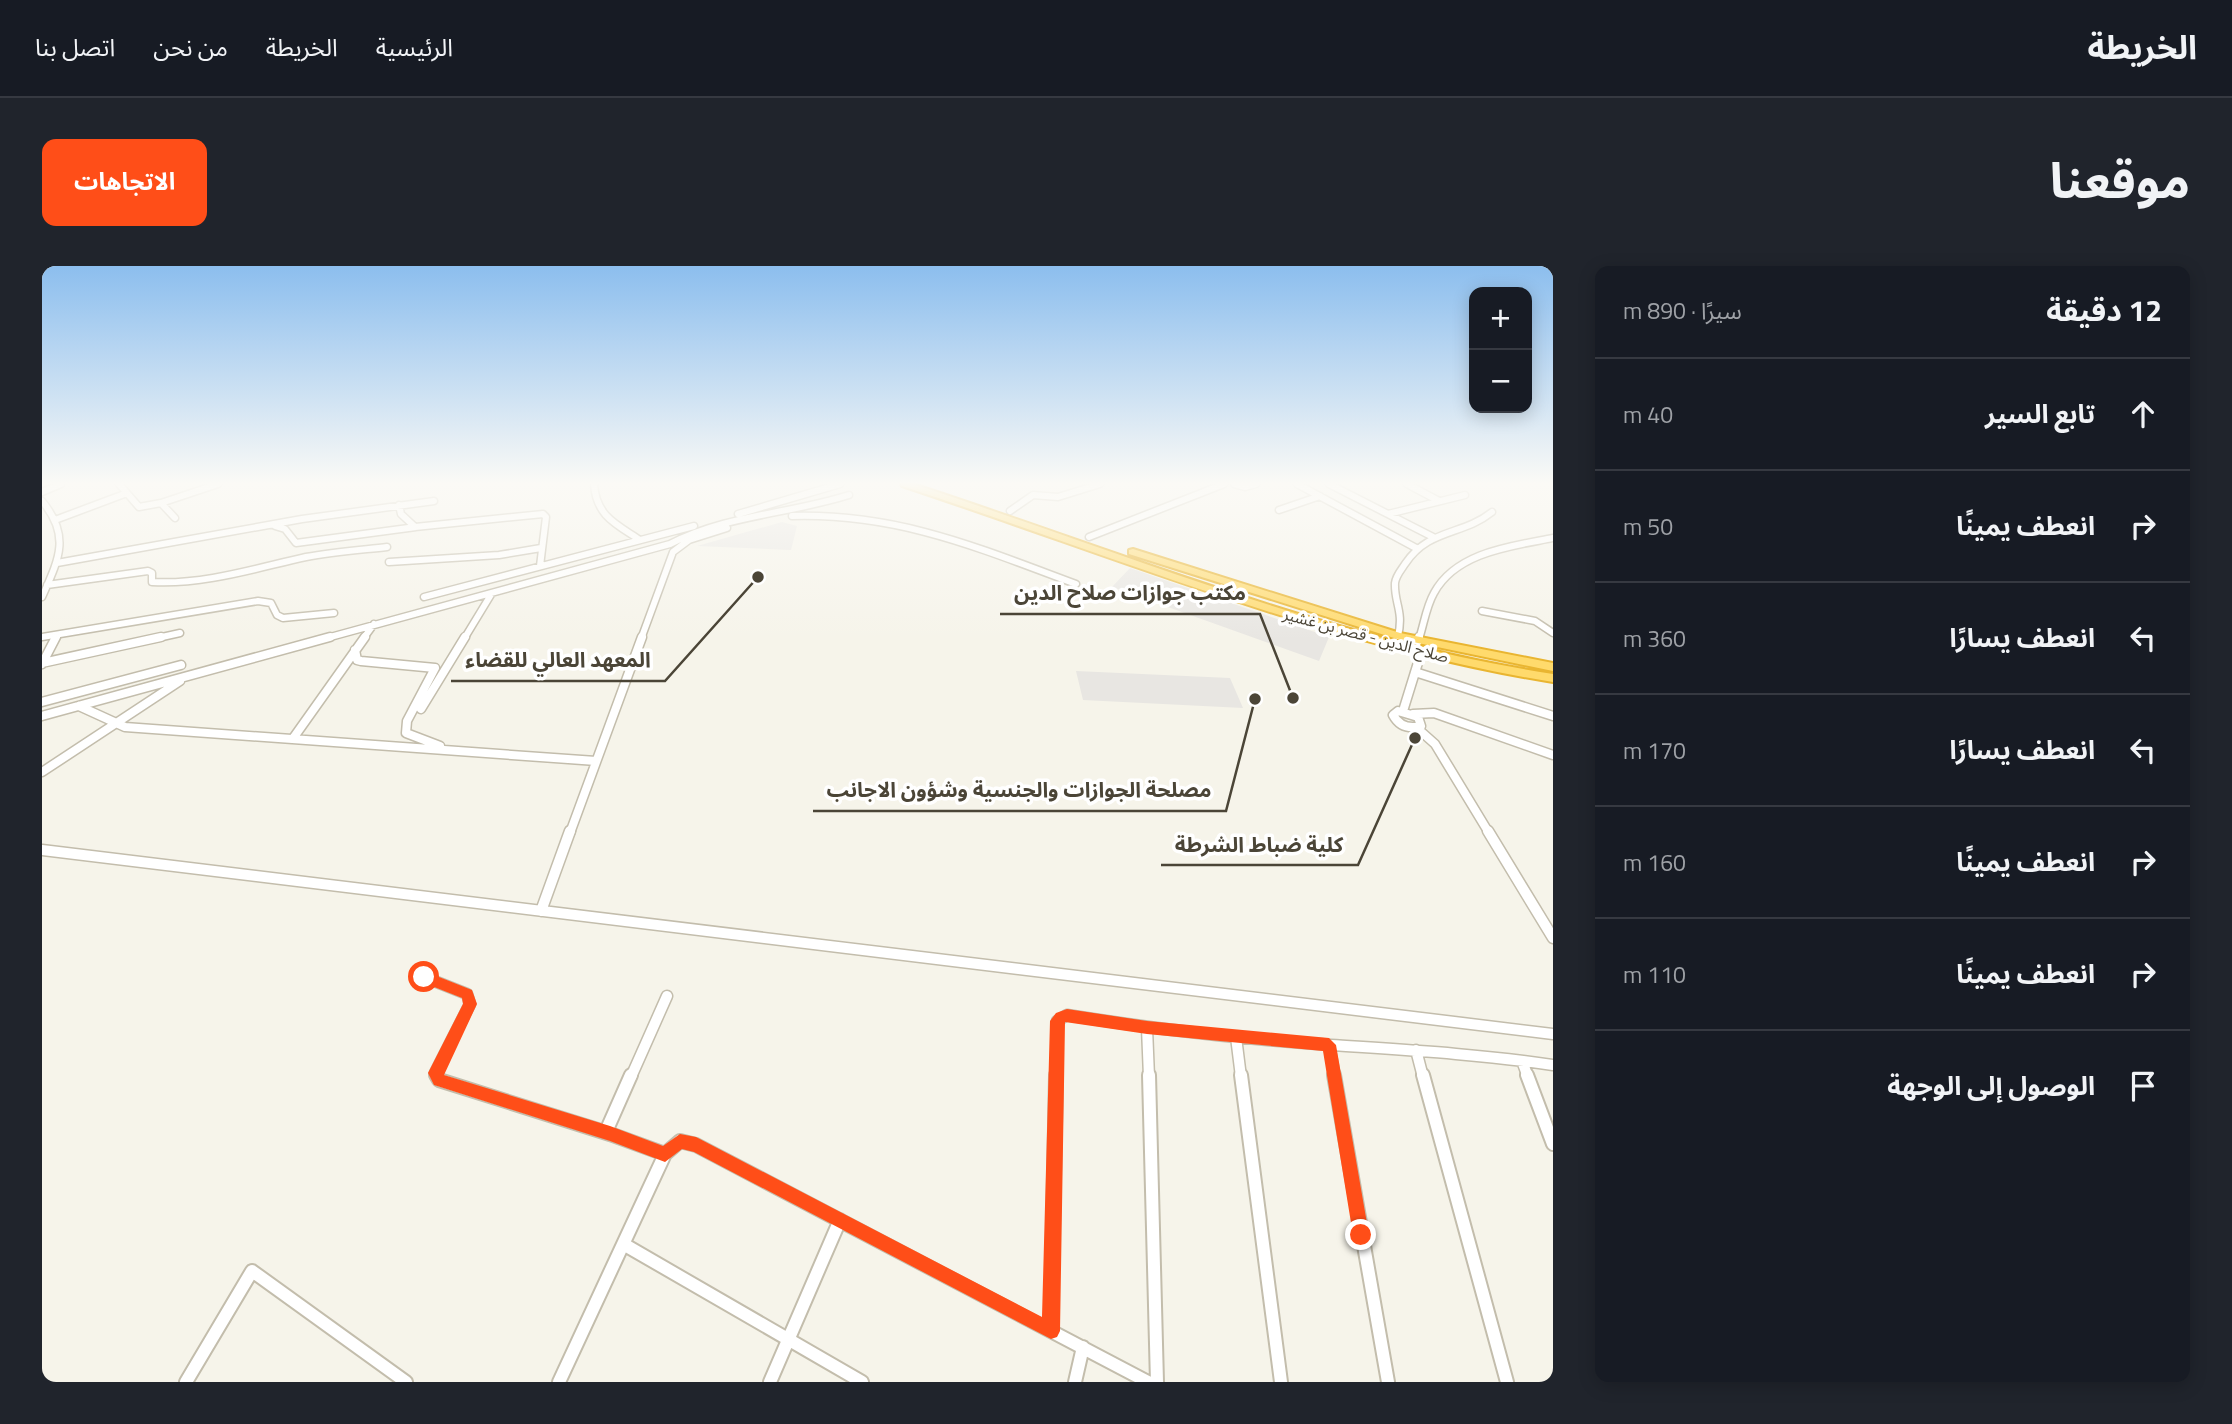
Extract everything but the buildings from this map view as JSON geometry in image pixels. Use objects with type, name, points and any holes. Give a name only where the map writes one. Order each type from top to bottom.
[{"type":"highway","name":"صلاح الدين - قصر بن غشير","points":[[1058,536],[1239,599],[1421,653],[1553,678]]},
{"type":"highway","points":[[1089,537],[1398,636],[1553,667]]},
{"type":"street","points":[[42,597],[57,564],[60,536]]},
{"type":"street","points":[[57,564],[209,536]]},
{"type":"street","points":[[290,536],[296,543],[349,536]]},
{"type":"street","points":[[540,566],[543,536]]},
{"type":"street","points":[[634,536],[640,540]]},
{"type":"street","points":[[424,597],[654,536]]},
{"type":"street","points":[[42,716],[670,544],[683,536]]},
{"type":"street","points":[[541,911],[673,552],[689,540],[703,536]]},
{"type":"street","points":[[942,536],[1076,584]]},
{"type":"street","points":[[1394,536],[1416,548]]},
{"type":"street","points":[[1398,636],[1402,618],[1395,584],[1397,576],[1416,548],[1433,537]]},
{"type":"street","points":[[1418,641],[1436,588],[1465,563],[1496,550],[1553,538]]},
{"type":"street","points":[[47,585],[148,571],[152,573],[152,582],[170,583],[253,571],[308,557],[387,547]]},
{"type":"street","points":[[390,562],[499,555],[516,550],[541,548]]},
{"type":"street","points":[[406,733],[493,592]]},
{"type":"street","points":[[42,636],[258,601],[271,603],[276,615],[284,618],[334,612]]},
{"type":"street","points":[[1482,611],[1535,621],[1553,633]]},
{"type":"street","points":[[294,737],[374,624]]},
{"type":"street","points":[[42,663],[180,633]]},
{"type":"street","points":[[42,663],[57,635]]},
{"type":"street","points":[[355,650],[356,657],[361,661],[435,668],[407,721],[406,733]]},
{"type":"street","points":[[1402,711],[1421,653]]},
{"type":"street","points":[[42,702],[181,665]]},
{"type":"street","points":[[1415,671],[1553,716]]},
{"type":"street","points":[[42,772],[188,676]]},
{"type":"street","points":[[79,706],[125,727],[294,737],[596,761]]},
{"type":"street","points":[[1553,755],[1434,713],[1395,713],[1397,722],[1417,728],[1435,744],[1553,939]]},
{"type":"street","points":[[1413,714],[1421,720],[1421,726],[1417,728]]},
{"type":"street","points":[[406,733],[454,750]]},
{"type":"street","points":[[42,850],[1553,1034]]},
{"type":"street","points":[[424,977],[467,994],[470,1004],[435,1073],[439,1080],[665,1154]]},
{"type":"street","points":[[610,1134],[608,1127],[611,1118],[667,996]]},
{"type":"street","points":[[1051,1331],[1057,1021],[1067,1015],[1147,1028],[1329,1045],[1476,1054],[1553,1065]]},
{"type":"street","points":[[1147,1028],[1154,1186],[1157,1382]]},
{"type":"street","points":[[1236,1037],[1281,1382]]},
{"type":"street","points":[[1329,1045],[1388,1382]]},
{"type":"street","points":[[1416,1051],[1507,1382]]},
{"type":"street","points":[[1522,1060],[1553,1144]]},
{"type":"street","points":[[559,1382],[665,1154],[680,1141],[696,1144],[1148,1382]]},
{"type":"street","points":[[771,1382],[840,1220]]},
{"type":"street","points":[[625,1245],[862,1382]]},
{"type":"street","points":[[186,1382],[252,1271],[407,1382]]},
{"type":"street","points":[[1075,1382],[1083,1347]]},
{"type":"shaded area","points":[[732,536],[794,536],[791,550],[697,546]]},
{"type":"shaded area","points":[[1130,568],[1329,637],[1319,661],[1112,587]]},
{"type":"shaded area","points":[[1076,671],[1230,678],[1243,708],[1083,700]]},
{"type":"place","name":"المعهد العالي للقضاء","points":[[758,577]]},
{"type":"place","name":"مكتب جوازات صلاح الدين","points":[[1293,698]]},
{"type":"place","name":"مصلحة الجوازات والجنسية وشؤون الاجانب","points":[[1255,699]]},
{"type":"place","name":"كلية ضباط الشرطة","points":[[1415,738]]},
{"type":"route","points":[[424,977],[467,994],[470,1004],[435,1073],[439,1080],[665,1154],[680,1141],[696,1144],[1051,1331],[1057,1021],[1060,1017],[1067,1015],[1147,1028],[1329,1045],[1361,1235]]}]
